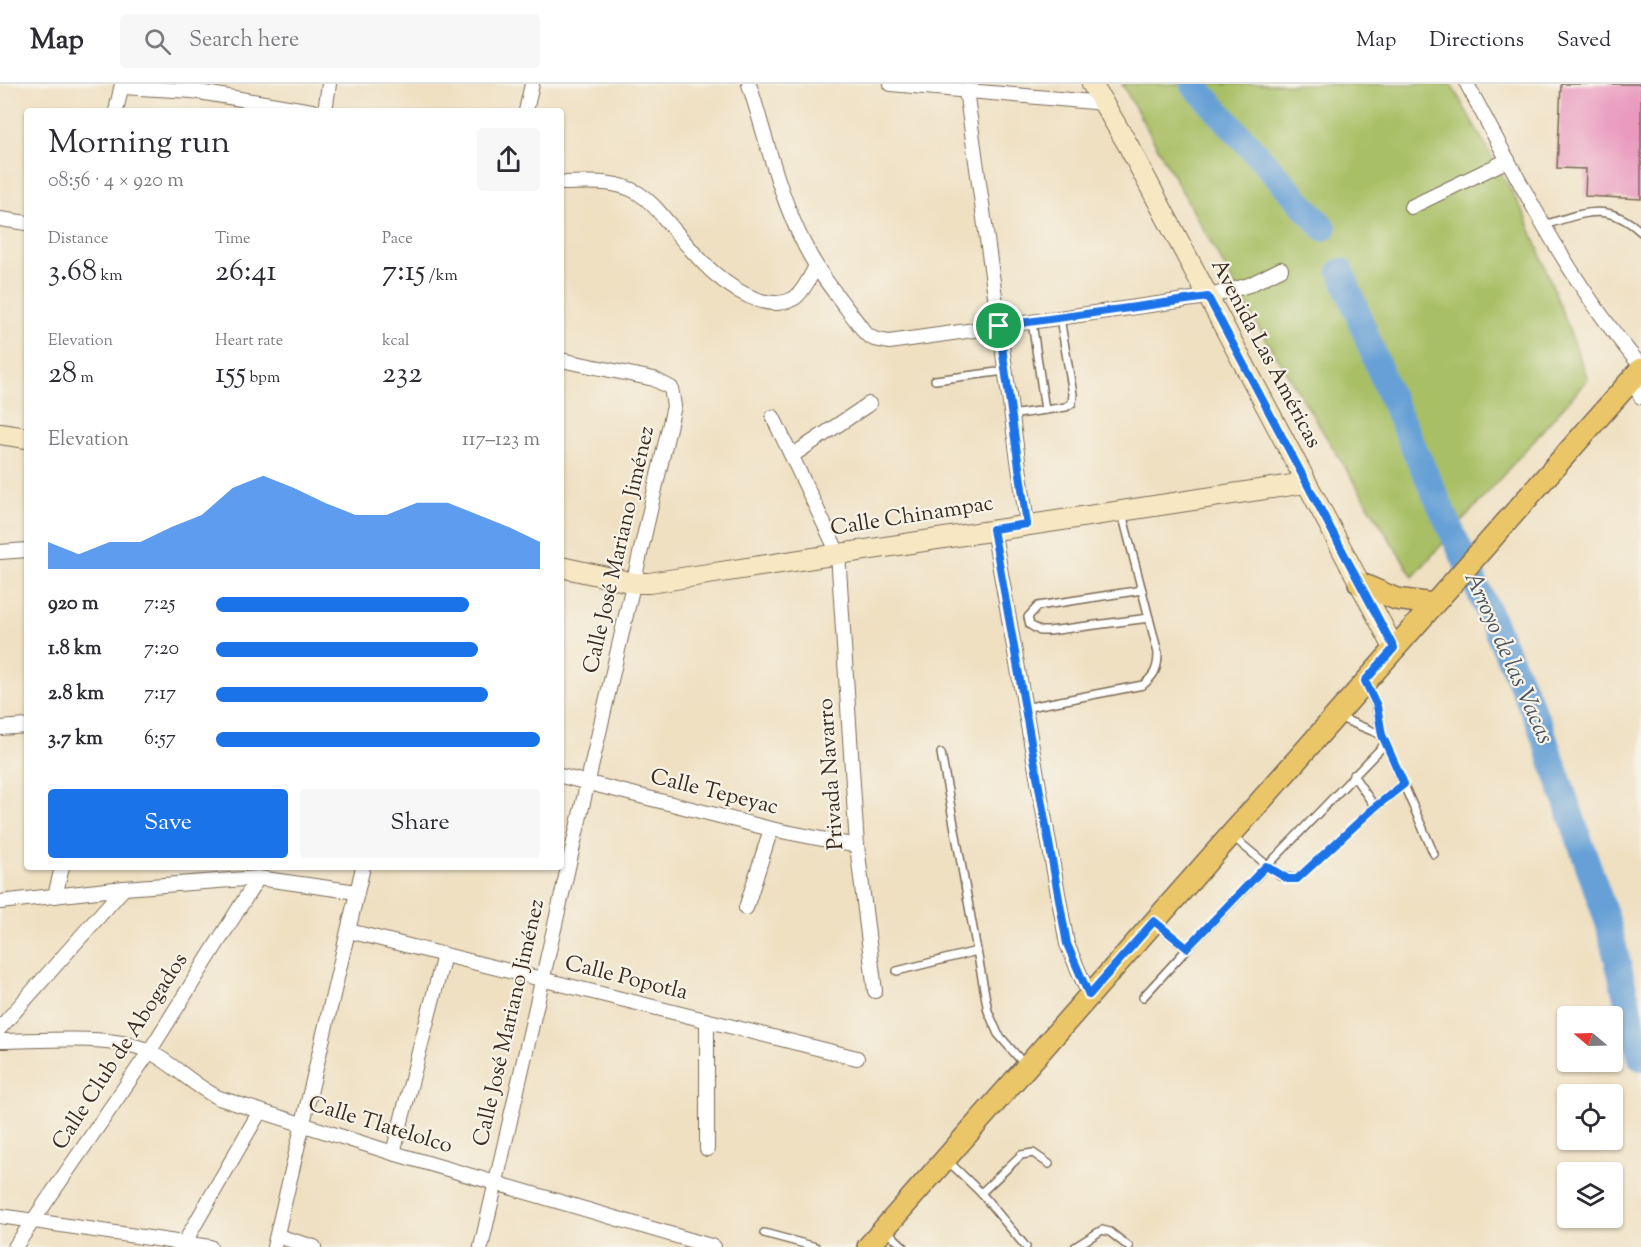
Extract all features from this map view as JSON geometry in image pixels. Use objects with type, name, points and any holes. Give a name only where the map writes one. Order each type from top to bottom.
[{"type":"main road","points":[[868,1247],[1334,715],[1572,448],[1639,378]]},
{"type":"main road","points":[[1359,583],[1396,600],[1433,604]]},
{"type":"street","points":[[325,108],[329,84]]},
{"type":"street","points":[[527,108],[532,84]]},
{"type":"street","points":[[749,84],[793,218],[816,266],[866,334],[874,339],[889,342],[1208,297],[1249,285],[1281,269]]},
{"type":"street","points":[[891,84],[1104,103]]},
{"type":"street","name":"Avenida Las Américas","points":[[1092,84],[1394,648]]},
{"type":"street","points":[[1467,84],[1544,225],[1639,378]]},
{"type":"street","points":[[117,108],[122,85],[193,91],[294,108]]},
{"type":"street","points":[[966,90],[1027,524]]},
{"type":"street","points":[[1412,207],[1508,160]]},
{"type":"street","points":[[564,183],[613,184],[640,194],[655,207],[703,264],[739,293],[768,303],[783,303],[794,298],[802,291],[816,266]]},
{"type":"street","points":[[0,219],[24,223]]},
{"type":"street","name":"Calle José Mariano Jiménez","points":[[481,1247],[674,405],[671,388],[654,379],[564,361]]},
{"type":"street","points":[[793,455],[869,404]]},
{"type":"street","points":[[773,417],[793,455],[837,553]]},
{"type":"street","points":[[0,434],[24,438]]},
{"type":"street","name":"Calle Chinampac","points":[[564,568],[634,583],[649,583],[1305,483]]},
{"type":"street","points":[[993,529],[1067,944],[1089,995]]},
{"type":"street","points":[[0,552],[24,550]]},
{"type":"street","name":"Privada Navarro","points":[[837,553],[857,846],[875,991]]},
{"type":"street","points":[[0,728],[24,726]]},
{"type":"street","name":"Calle Tepeyac","points":[[564,777],[771,829],[857,846]]},
{"type":"street","points":[[746,908],[771,829]]},
{"type":"street","points":[[56,896],[61,870]]},
{"type":"street","points":[[314,1247],[276,1242],[305,1126],[362,870]]},
{"type":"street","points":[[0,902],[124,888],[258,878],[357,892]]},
{"type":"street","name":"Calle Club de Abogados","points":[[15,1247],[149,1052],[258,878]]},
{"type":"street","points":[[0,1028],[124,888]]},
{"type":"street","name":"Calle Popotla","points":[[349,931],[857,1058]]},
{"type":"street","points":[[393,1153],[444,955]]},
{"type":"street","points":[[707,1022],[707,1149]]},
{"type":"street","name":"Calle Tlatelolco","points":[[0,1041],[115,1042],[149,1052],[198,1088],[260,1111],[393,1153],[714,1247]]},
{"type":"street","points":[[183,1245],[260,1111]]},
{"type":"street","points":[[0,1216],[183,1245],[210,1247]]},
{"type":"lane","points":[[1544,225],[1587,212],[1614,213],[1641,232]]},
{"type":"lane","points":[[1011,415],[1070,406],[1073,399],[1060,318]]},
{"type":"lane","points":[[1032,322],[1046,410]]},
{"type":"lane","points":[[935,380],[1005,370]]},
{"type":"lane","points":[[1024,708],[1143,685],[1154,677],[1158,666],[1158,653],[1121,510]]},
{"type":"lane","points":[[1142,590],[1038,606],[1028,617],[1030,625],[1040,632],[1149,618]]},
{"type":"lane","points":[[1365,681],[1377,706],[1382,735],[1434,854]]},
{"type":"lane","points":[[1334,715],[1382,735]]},
{"type":"lane","points":[[1143,997],[1187,948],[1386,743]]},
{"type":"lane","points":[[941,753],[977,951],[993,1025],[1014,1054],[1026,1066]]},
{"type":"lane","points":[[1353,776],[1375,807]]},
{"type":"lane","points":[[1230,834],[1266,866],[1288,879],[1297,879],[1375,807],[1404,784]]},
{"type":"lane","points":[[1154,921],[1187,948]]},
{"type":"lane","points":[[897,970],[977,951]]},
{"type":"lane","points":[[981,1193],[1021,1155],[1033,1153],[1049,1164]]},
{"type":"lane","points":[[946,1158],[981,1193],[1026,1247]]},
{"type":"lane","points":[[884,1228],[904,1247]]},
{"type":"lane","points":[[1075,1247],[1102,1230],[1110,1232],[1129,1247]]},
{"type":"lane","points":[[764,1233],[816,1247]]},
{"type":"green space","points":[[1122,84],[1451,84],[1526,217],[1588,379],[1413,577],[1257,325]]},
{"type":"building","points":[[1561,84],[1641,84],[1641,199],[1585,196],[1586,169],[1557,168]]},
{"type":"waterway","name":"Arroyo de las Vacas","points":[[1193,84],[1324,228]]},
{"type":"waterway","name":"Arroyo de las Vacas","points":[[1341,271],[1388,391],[1540,726],[1608,923],[1641,1058]]},
{"type":"route","points":[[1208,297],[1394,648],[1365,681],[1377,706],[1382,735],[1404,784],[1375,807],[1297,879],[1292,880],[1280,876],[1266,866],[1187,948],[1154,921],[1089,995],[1067,944],[993,529],[1027,524],[999,326],[1208,297]]}]
